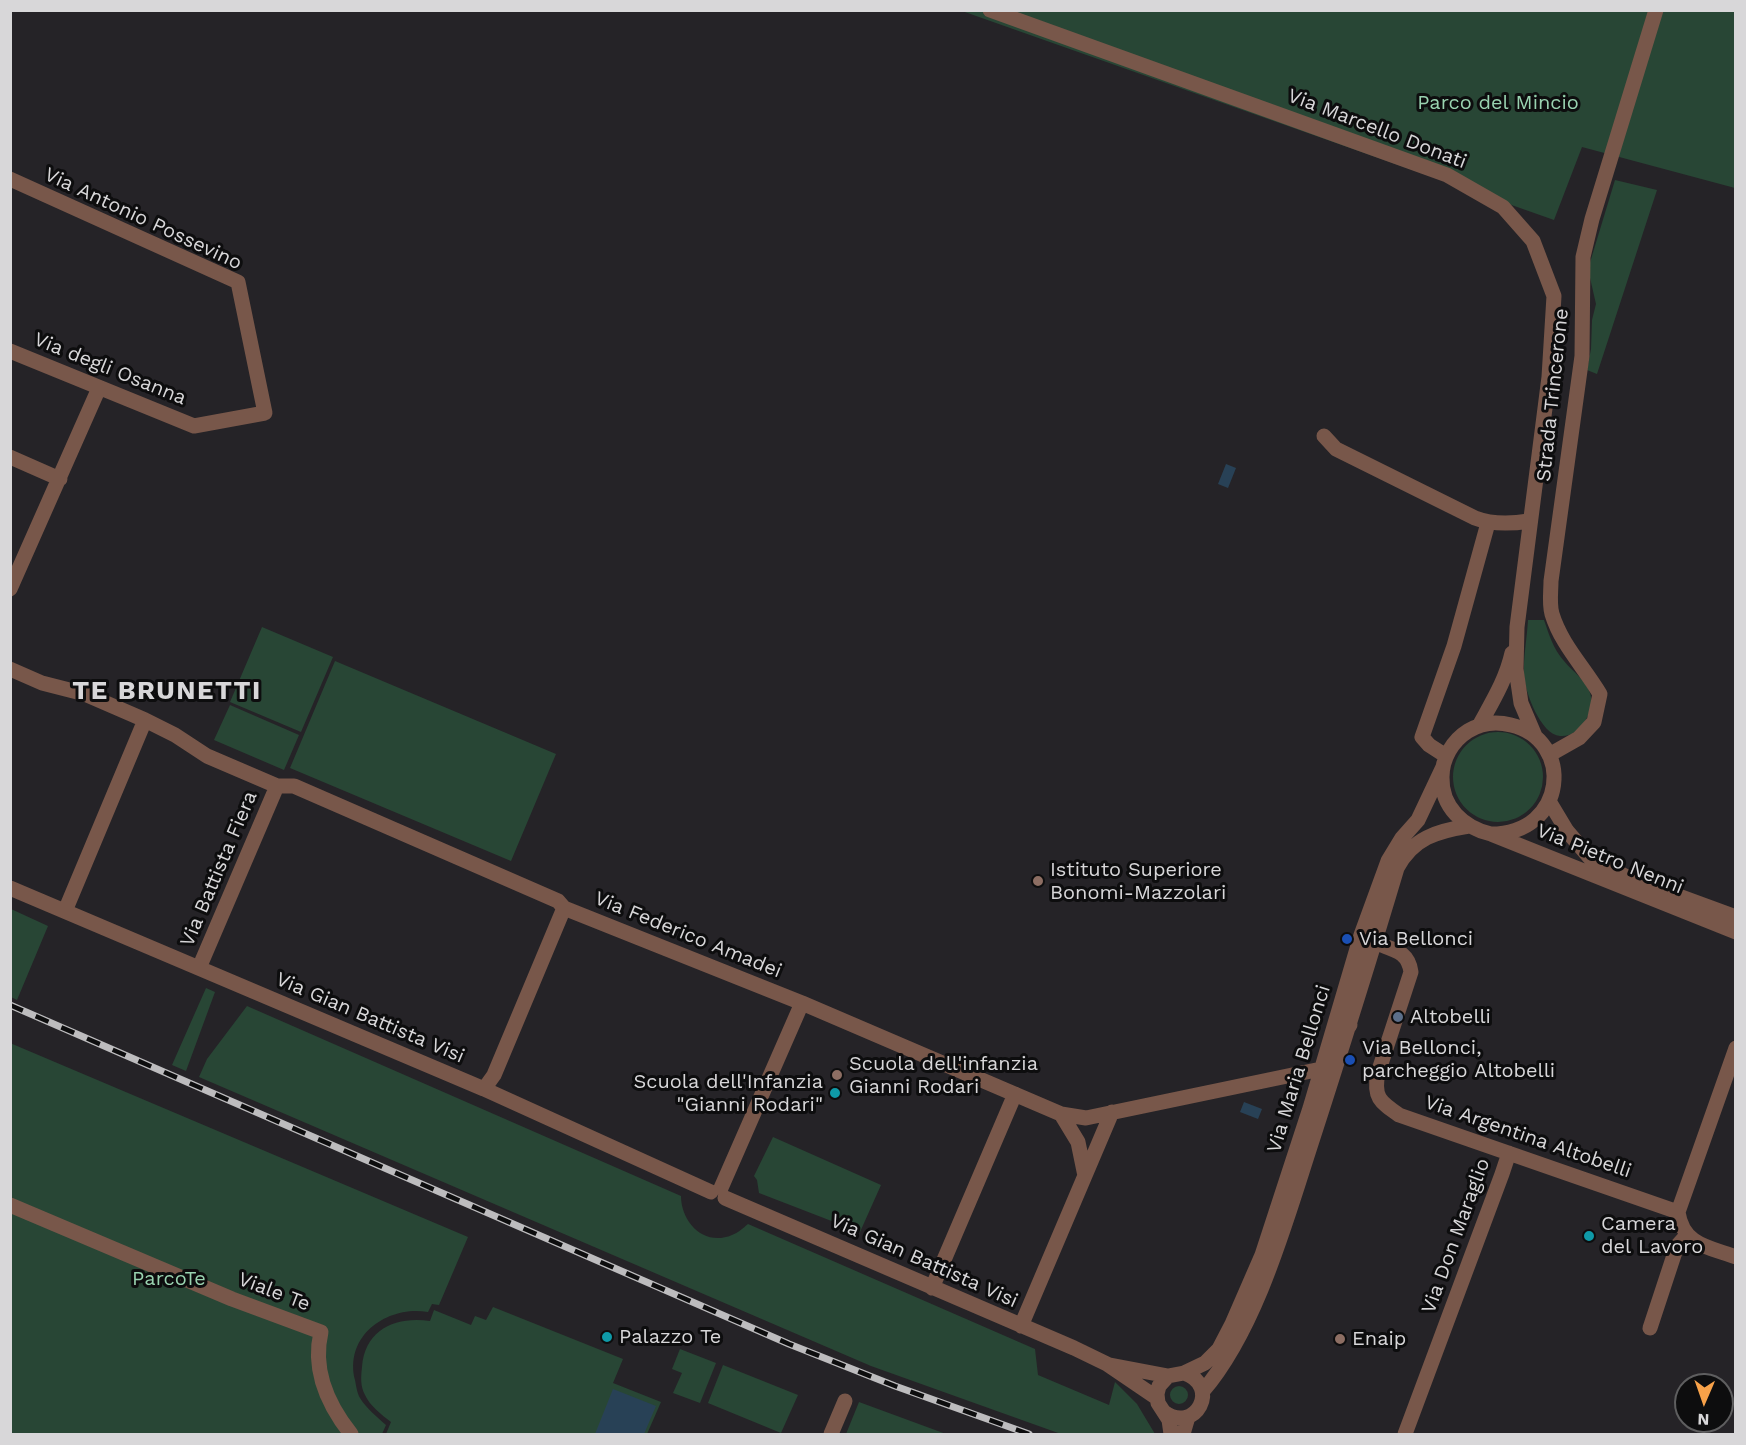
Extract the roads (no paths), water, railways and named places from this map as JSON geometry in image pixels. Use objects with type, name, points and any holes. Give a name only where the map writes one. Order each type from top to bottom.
[{"type":"street","name":"Via Marcello Donati","points":[[990,10],[1447,175],[1503,207],[1533,241],[1554,296],[1549,377],[1517,627],[1509,667],[1479,726]]},
{"type":"street","name":"Strada Trincerone","points":[[1549,755],[1579,738],[1594,722],[1600,694],[1589,675],[1574,658],[1551,612],[1551,581],[1582,356],[1583,257],[1592,219],[1656,10]]},
{"type":"street","name":"Via Antonio Possevino","points":[[10,179],[238,282],[265,413],[194,426]]},
{"type":"street","name":"Via degli Osanna","points":[[10,351],[194,426]]},
{"type":"street","points":[[10,589],[99,388]]},
{"type":"street","points":[[1324,436],[1336,449],[1488,523],[1514,524],[1530,521]]},
{"type":"street","points":[[10,457],[60,479]]},
{"type":"street","points":[[1468,826],[1458,817],[1445,797],[1442,786],[1445,761],[1422,737],[1454,646],[1488,523]]},
{"type":"street","name":"Via Marcello Donati","points":[[1517,627],[1516,669],[1521,703],[1535,736],[1549,755],[1554,782],[1549,801]]},
{"type":"street","name":"Via Federico Amadei","points":[[10,669],[42,683],[85,694],[175,735],[207,756],[277,786],[294,786],[558,901],[564,909],[802,1003],[1061,1114],[1086,1118],[1321,1069]]},
{"type":"street","points":[[65,911],[145,720]]},
{"type":"street","name":"Via Marcello Donati","points":[[1445,761],[1462,735],[1479,726],[1503,723],[1518,726],[1535,736]]},
{"type":"street","name":"Via Maria Bellonci","points":[[1168,1376],[1184,1373],[1205,1363],[1219,1349],[1232,1324],[1262,1254],[1361,935],[1388,861],[1402,838],[1418,820],[1445,761]]},
{"type":"street","name":"Via Battista Fiera","points":[[199,968],[277,786]]},
{"type":"street","points":[[1491,834],[1516,831],[1526,827],[1543,812],[1549,801]]},
{"type":"street","name":"Via Pietro Nenni","points":[[1549,801],[1567,831],[1591,859],[1628,877],[1736,916]]},
{"type":"street","name":"Via Maria Bellonci","points":[[1183,1434],[1188,1417],[1197,1411],[1202,1403],[1203,1391],[1234,1348],[1260,1289],[1289,1212],[1350,1025],[1397,868],[1404,854],[1433,834],[1468,826]]},
{"type":"street","name":"Via Pietro Nenni","points":[[1468,826],[1736,932]]},
{"type":"street","name":"Via Gian Battista Visi","points":[[10,888],[484,1089],[1021,1326],[1077,1342],[1157,1398]]},
{"type":"street","points":[[484,1089],[494,1075],[564,909]]},
{"type":"street","name":"Via Argentina Altobelli","points":[[1374,942],[1405,955],[1411,972],[1374,1088],[1382,1104],[1399,1115],[1678,1212]]},
{"type":"street","points":[[719,1193],[802,1003]]},
{"type":"street","points":[[1321,1069],[1331,1061],[1338,1039],[1350,1025]]},
{"type":"street","points":[[1736,1048],[1678,1212],[1680,1224],[1686,1236],[1696,1243],[1736,1257]]},
{"type":"street","points":[[932,1288],[1015,1094]]},
{"type":"street","points":[[1021,1326],[1112,1112]]},
{"type":"street","points":[[1061,1114],[1077,1142],[1085,1176]]},
{"type":"street","name":"Via Don Maraglio","points":[[1405,1434],[1509,1153]]},
{"type":"street","name":"Viale Te","points":[[10,1205],[232,1299],[321,1332],[318,1346],[322,1385],[335,1414],[351,1434]]},
{"type":"street","points":[[1650,1328],[1677,1246],[1686,1236]]},
{"type":"street","name":"Via Gian Battista Visi","points":[[1107,1364],[1168,1376]]},
{"type":"street","points":[[1184,1373],[1198,1381],[1203,1391]]},
{"type":"street","points":[[1168,1376],[1159,1386],[1157,1398],[1169,1420],[1171,1434]]},
{"type":"street","points":[[831,1434],[844,1401]]},
{"type":"street","points":[[1164,1412],[1176,1418],[1188,1417]]},
{"type":"water","points":[[1226,464],[1236,468],[1228,488],[1218,484]]},
{"type":"water","points":[[1244,1102],[1262,1109],[1258,1119],[1240,1112]]},
{"type":"water","points":[[613,1389],[656,1406],[644,1434],[595,1434]]},
{"type":"railway","points":[[10,1005],[789,1344],[895,1386],[1029,1434]]},
{"type":"place","name":"Istituto Superiore Bonomi-Mazzolari","points":[[1038,881]]},
{"type":"place","name":"Via Bellonci","points":[[1347,939]]},
{"type":"place","name":"Altobelli","points":[[1398,1017]]},
{"type":"place","name":"Via Bellonci, parcheggio Altobelli","points":[[1350,1060]]},
{"type":"place","name":"Scuola dell'infanzia Gianni Rodari","points":[[837,1075]]},
{"type":"place","name":"Scuola dell'Infanzia \"Gianni Rodari\"","points":[[835,1093]]},
{"type":"place","name":"Camera del Lavoro","points":[[1589,1236]]},
{"type":"place","name":"Palazzo Te","points":[[607,1337]]},
{"type":"place","name":"Enaip","points":[[1340,1339]]},
{"type":"district","name":"TE BRUNETTI","points":[[167,691]]},
{"type":"park label","name":"Parco del Mincio","points":[[1498,103]]},
{"type":"park label","name":"ParcoTe","points":[[169,1279]]}]
